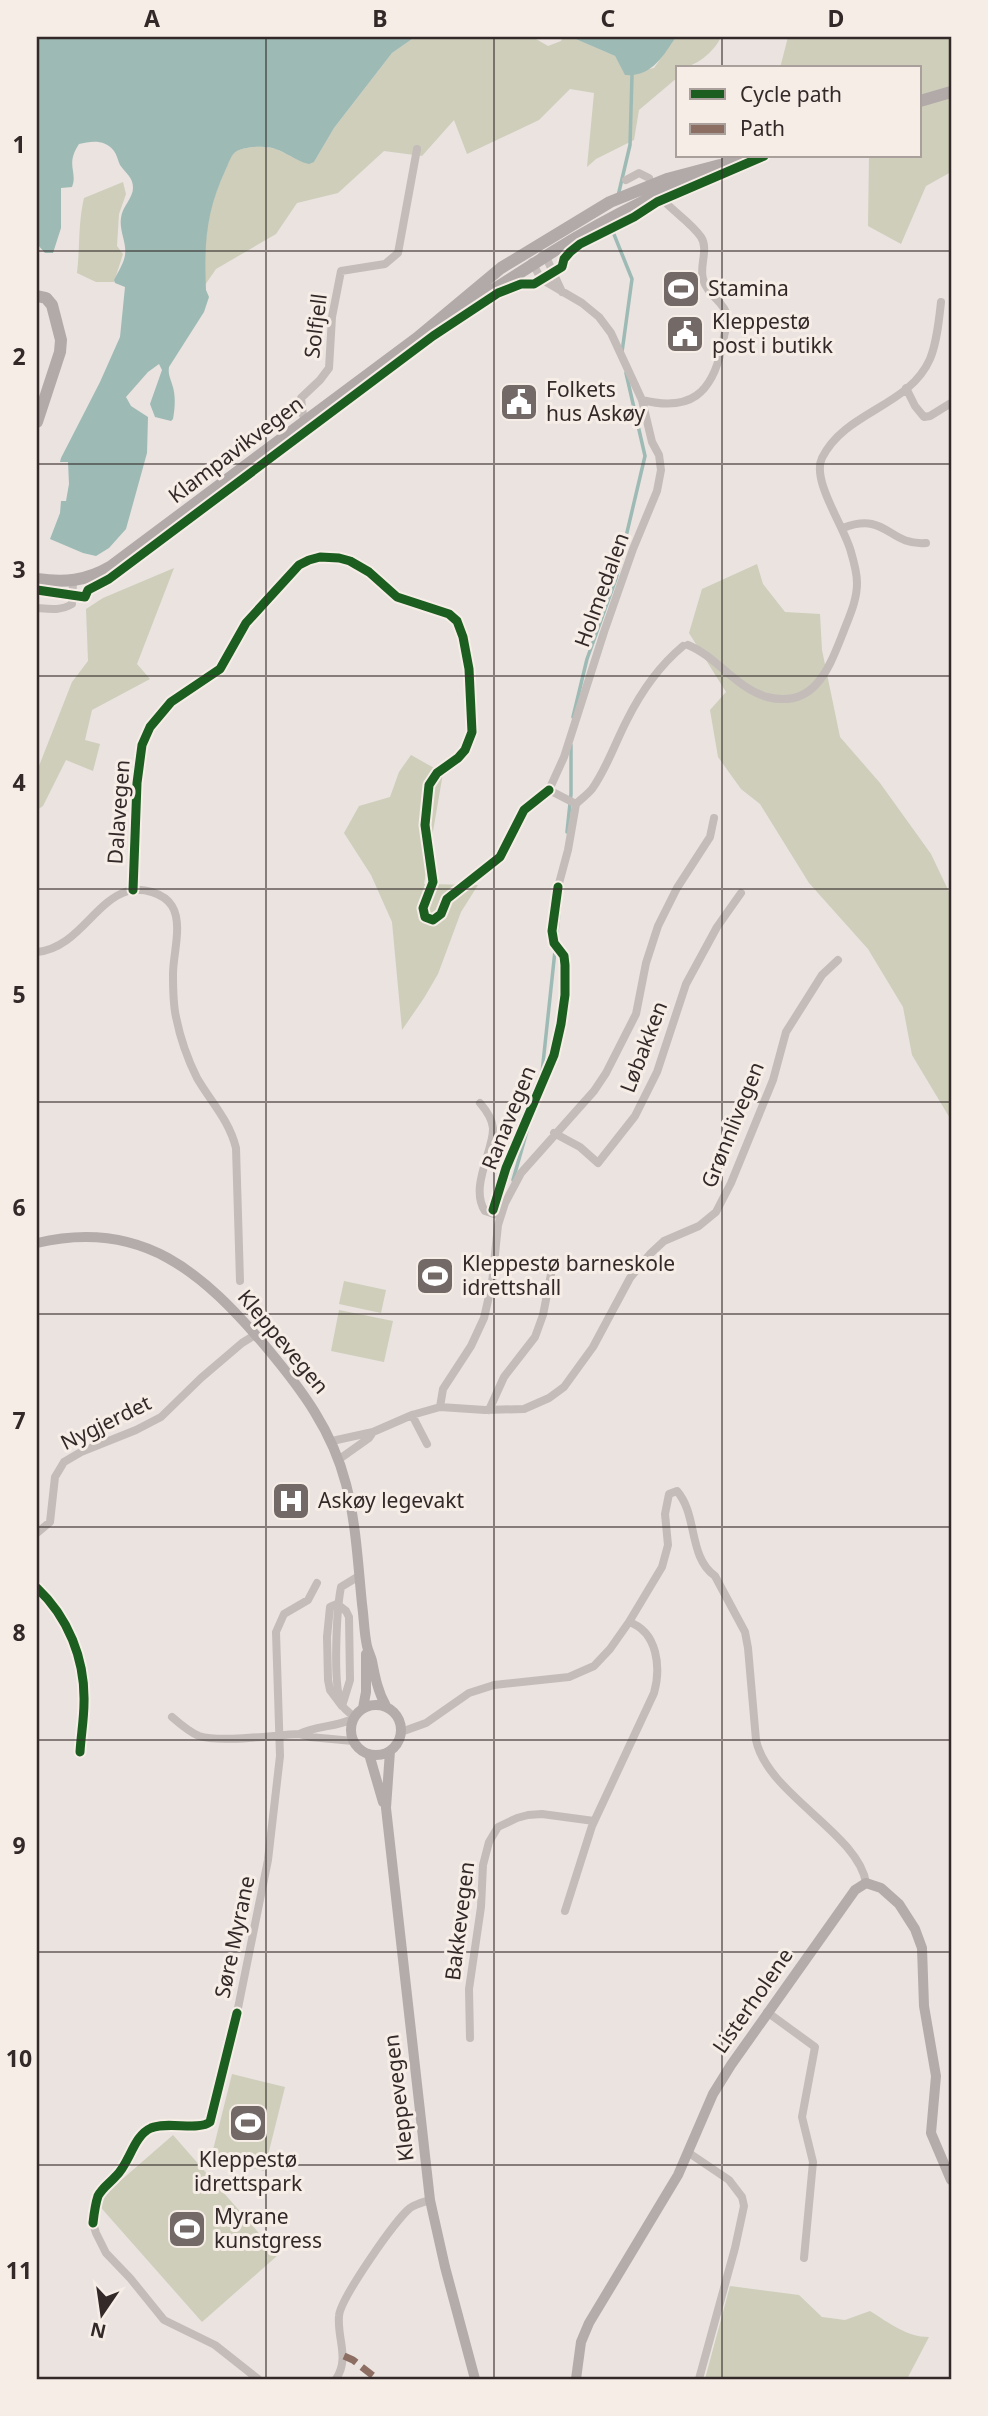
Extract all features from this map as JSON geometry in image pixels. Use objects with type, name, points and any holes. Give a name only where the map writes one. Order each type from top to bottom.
[{"type":"main road","points":[[922,100],[951,92]]},
{"type":"main road","name":"Klampavikvegen","points":[[416,338],[546,257],[651,198],[737,158]]},
{"type":"main road","name":"Klampavikvegen","points":[[37,579],[73,581],[97,575],[123,559],[416,338],[476,286],[592,212],[625,195],[667,179],[720,165]]},
{"type":"main road","points":[[37,296],[46,298],[52,305],[61,340],[60,352],[37,422]]},
{"type":"main road","name":"Kleppevegen","points":[[37,1243],[65,1237],[96,1237],[155,1251],[182,1265],[207,1284],[256,1335],[308,1399],[332,1441],[351,1509],[367,1647],[363,1708]]},
{"type":"main road","name":"Kleppevegen","points":[[367,1647],[378,1690],[386,1706]]},
{"type":"main road","points":[[373,1704],[386,1706],[398,1717],[401,1732],[399,1741],[390,1751],[380,1755],[369,1754],[353,1741],[350,1731],[353,1718],[363,1708],[373,1704]]},
{"type":"main road","name":"Kleppevegen","points":[[390,1751],[386,1772],[386,1808],[430,2200],[475,2379]]},
{"type":"main road","name":"Kleppevegen","points":[[369,1754],[386,1808]]},
{"type":"main road","points":[[866,1883],[873,1883],[881,1888],[899,1904],[915,1929],[922,1948],[924,2006],[936,2077],[931,2133],[951,2180]]},
{"type":"main road","name":"Listerholene","points":[[576,2379],[581,2342],[593,2314],[659,2209],[689,2153],[719,2084],[855,1890],[866,1883]]},
{"type":"street","name":"Solfjell","points":[[303,415],[301,398],[329,368],[332,317],[341,271],[385,264],[400,250],[417,149]]},
{"type":"street","points":[[626,180],[639,173],[649,178]]},
{"type":"street","points":[[642,400],[677,404],[688,402],[700,394],[710,380],[718,359],[727,317],[703,279],[704,243],[700,235],[666,203]]},
{"type":"street","points":[[531,250],[546,257],[562,292]]},
{"type":"street","points":[[531,250],[533,265]]},
{"type":"street","name":"Holmedalen","points":[[425,817],[433,882],[423,912],[425,917],[433,920],[441,914],[447,899],[500,857],[524,810],[549,790],[564,757],[633,549],[657,491],[660,462],[652,442],[642,400],[611,333],[594,312],[541,279],[533,265]]},
{"type":"street","points":[[558,887],[576,804],[595,785],[631,712],[647,686],[670,658],[685,646],[760,694],[783,699],[796,698],[808,691],[819,682],[831,665],[854,604],[858,583],[843,528],[821,480],[819,468],[822,458],[839,433],[906,388],[921,374],[932,355],[941,302]]},
{"type":"street","points":[[906,388],[924,417],[951,403]]},
{"type":"street","points":[[843,528],[856,523],[871,523],[883,527],[909,544],[926,543]]},
{"type":"street","name":"Dalavegen","points":[[133,890],[137,783],[142,745],[150,727],[171,702],[220,669],[246,622],[290,573],[309,560],[328,557],[350,561],[369,572],[397,597],[446,611],[457,621],[469,669],[472,732],[462,755],[437,772],[431,780],[425,817]]},
{"type":"street","points":[[37,608],[67,608],[72,604],[73,581]]},
{"type":"street","points":[[549,790],[576,804]]},
{"type":"street","name":"Ranavegen","points":[[440,1407],[443,1389],[471,1346],[484,1318],[492,1283],[494,1247],[500,1216],[521,1173],[594,1091],[612,1061],[636,1014],[646,963],[658,926],[677,888],[710,837],[714,818]]},
{"type":"street","points":[[37,952],[48,951],[74,935],[114,899],[133,890],[159,895],[168,901],[175,913],[173,977],[176,1016],[193,1070],[224,1116],[236,1148],[240,1281]]},
{"type":"street","name":"Løbakken","points":[[554,1133],[580,1147],[598,1163],[632,1121],[657,1072],[676,1020],[683,991],[717,927],[741,893]]},
{"type":"street","name":"Grønnlivegen","points":[[332,1441],[373,1432],[412,1415],[440,1407],[524,1409],[549,1398],[564,1387],[593,1347],[630,1278],[650,1254],[664,1241],[699,1226],[716,1212],[731,1184],[773,1080],[786,1032],[822,975],[838,960]]},
{"type":"street","name":"Ranavegen","points":[[480,1103],[490,1117],[493,1130],[483,1167],[480,1198],[485,1211],[500,1216]]},
{"type":"street","points":[[489,1410],[504,1377],[535,1337],[543,1315],[551,1274]]},
{"type":"street","name":"Nygjerdet","points":[[37,1533],[50,1522],[55,1477],[64,1462],[160,1417],[201,1378],[242,1343],[256,1335]]},
{"type":"street","points":[[412,1415],[427,1444]]},
{"type":"street","name":"Grønnlivegen","points":[[338,1460],[369,1438],[373,1432]]},
{"type":"street","points":[[401,1732],[426,1723],[468,1693],[487,1687],[569,1677],[585,1672],[601,1659],[629,1622],[662,1567],[668,1545],[666,1504],[669,1494],[677,1491],[686,1506],[700,1559],[715,1576],[745,1632],[756,1740],[760,1752],[775,1775],[864,1869],[866,1883]]},
{"type":"street","points":[[337,1604],[341,1587],[359,1576]]},
{"type":"street","points":[[280,1735],[277,1628],[284,1614],[308,1600],[317,1583]]},
{"type":"street","points":[[337,1604],[349,1617],[350,1680],[342,1706]]},
{"type":"street","points":[[299,1734],[309,1729],[341,1724],[353,1718],[330,1690],[328,1680],[328,1618],[330,1607],[337,1604]]},
{"type":"street","points":[[565,1911],[594,1821],[654,1693],[658,1679],[658,1666],[652,1643],[644,1631],[629,1622]]},
{"type":"street","points":[[172,1717],[193,1733],[209,1738],[299,1734],[353,1741]]},
{"type":"street","name":"Søre Myrane","points":[[237,2013],[268,1860],[280,1735]]},
{"type":"street","name":"Bakkevegen","points":[[470,2038],[469,1989],[481,1907],[483,1865],[489,1842],[498,1828],[528,1815],[542,1814],[594,1821]]},
{"type":"street","points":[[767,2012],[815,2047],[802,2117],[812,2151],[813,2169],[804,2258]]},
{"type":"street","points":[[689,2153],[729,2180],[742,2197],[744,2206],[699,2379]]},
{"type":"street","points":[[336,2379],[344,2356],[339,2316],[347,2294],[410,2209],[430,2200]]},
{"type":"street","points":[[93,2223],[106,2253],[164,2320],[215,2345],[258,2379]]},
{"type":"green space","points":[[415,37],[535,37],[548,46],[561,41],[563,37],[571,37],[615,56],[625,74],[654,68],[676,37],[721,37],[703,58],[691,65],[676,66],[676,79],[639,110],[634,140],[596,159],[587,167],[594,93],[570,89],[539,120],[467,154],[454,120],[422,156],[384,151],[338,193],[297,203],[276,234],[216,269],[205,285],[205,254],[210,212],[233,154],[243,149],[264,147],[300,160],[314,162],[334,128],[392,53]]},
{"type":"green space","points":[[788,37],[951,37],[951,172],[926,186],[901,244],[868,226],[869,158],[922,158],[922,66],[781,66]]},
{"type":"green space","points":[[123,182],[126,194],[119,214],[117,246],[123,254],[114,282],[96,282],[77,273],[84,198]]},
{"type":"green space","points":[[757,564],[763,584],[785,612],[820,614],[822,650],[840,737],[880,783],[931,854],[951,896],[951,1120],[912,1055],[903,1007],[868,949],[809,883],[760,804],[741,789],[718,757],[710,710],[726,692],[689,633],[702,589]]},
{"type":"green space","points":[[174,568],[137,664],[150,679],[92,710],[85,740],[100,744],[93,771],[66,760],[43,806],[37,810],[37,771],[72,682],[88,661],[86,609],[103,598]]},
{"type":"green space","points":[[411,755],[443,773],[424,884],[478,885],[461,912],[438,974],[402,1030],[392,922],[371,875],[344,833],[359,806],[390,797],[399,772]]},
{"type":"green space","points":[[344,1281],[386,1290],[381,1313],[339,1304]]},
{"type":"green space","points":[[339,1310],[393,1321],[384,1362],[331,1351]]},
{"type":"green space","name":"Kleppestø idrettspark","points":[[232,2074],[285,2087],[264,2171],[211,2158]]},
{"type":"green space","name":"Myrane kunstgress","points":[[173,2135],[278,2255],[202,2322],[96,2202]]},
{"type":"green space","points":[[730,2286],[799,2295],[822,2317],[845,2320],[870,2311],[906,2332],[929,2337],[907,2379],[705,2379]]},
{"type":"water","points":[[37,37],[415,37],[392,53],[334,128],[314,162],[309,164],[276,149],[261,147],[240,150],[232,156],[219,184],[210,214],[205,273],[209,297],[204,312],[169,367],[175,397],[173,419],[171,421],[155,417],[150,404],[162,370],[159,364],[148,372],[126,397],[131,406],[148,417],[147,453],[126,529],[109,548],[96,556],[50,539],[60,513],[61,501],[66,501],[69,484],[68,462],[60,462],[61,458],[120,337],[125,287],[114,280],[125,255],[121,218],[133,184],[115,153],[106,144],[79,144],[72,163],[72,187],[61,188],[61,228],[53,253],[45,253],[37,244]]},
{"type":"water","points":[[571,37],[676,37],[650,69],[643,73],[625,75],[615,56]]},
{"type":"waterway","points":[[618,196],[630,145],[632,75]]},
{"type":"waterway","points":[[612,221],[611,227],[632,279],[622,352]]},
{"type":"waterway","points":[[573,717],[587,659],[616,579],[645,456],[626,373]]},
{"type":"waterway","points":[[567,832],[571,794],[571,745]]},
{"type":"waterway","points":[[513,1180],[541,1082],[562,885]]},
{"type":"marked path","points":[[344,2356],[377,2379]]},
{"type":"cycle path","points":[[37,590],[85,597],[88,590],[109,579],[433,336],[498,293],[521,284],[534,284],[562,267],[564,259],[580,244],[634,217],[657,202],[759,158]]},
{"type":"cycle path","points":[[133,890],[137,783],[142,745],[150,727],[171,702],[220,669],[246,623],[299,565],[320,557],[350,561],[369,572],[397,597],[449,614],[457,621],[463,637],[469,669],[472,732],[465,750],[437,773],[429,785],[425,825],[433,882],[423,908],[425,917],[433,920],[441,914],[447,899],[500,857],[524,810],[549,790]]},
{"type":"cycle path","points":[[493,1210],[506,1168],[554,1055],[561,1024],[565,965],[564,956],[554,943],[552,931],[558,887]]},
{"type":"cycle path","points":[[37,1588],[66,1625],[78,1655],[84,1686],[80,1752]]},
{"type":"cycle path","points":[[93,2223],[98,2196],[121,2171],[145,2132],[158,2126],[198,2126],[210,2122],[237,2013]]},
{"type":"place","name":"Stamina","points":[[681,289]]},
{"type":"place","name":"Kleppestø post i butikk","points":[[685,334]]},
{"type":"place","name":"Folkets hus Askøy","points":[[519,402]]},
{"type":"place","name":"Kleppestø barneskole idrettshall","points":[[435,1276]]},
{"type":"place","name":"Askøy legevakt","points":[[291,1501]]},
{"type":"place","name":"Kleppestø idrettspark","points":[[248,2123]]},
{"type":"place","name":"Myrane kunstgress","points":[[187,2229]]}]
